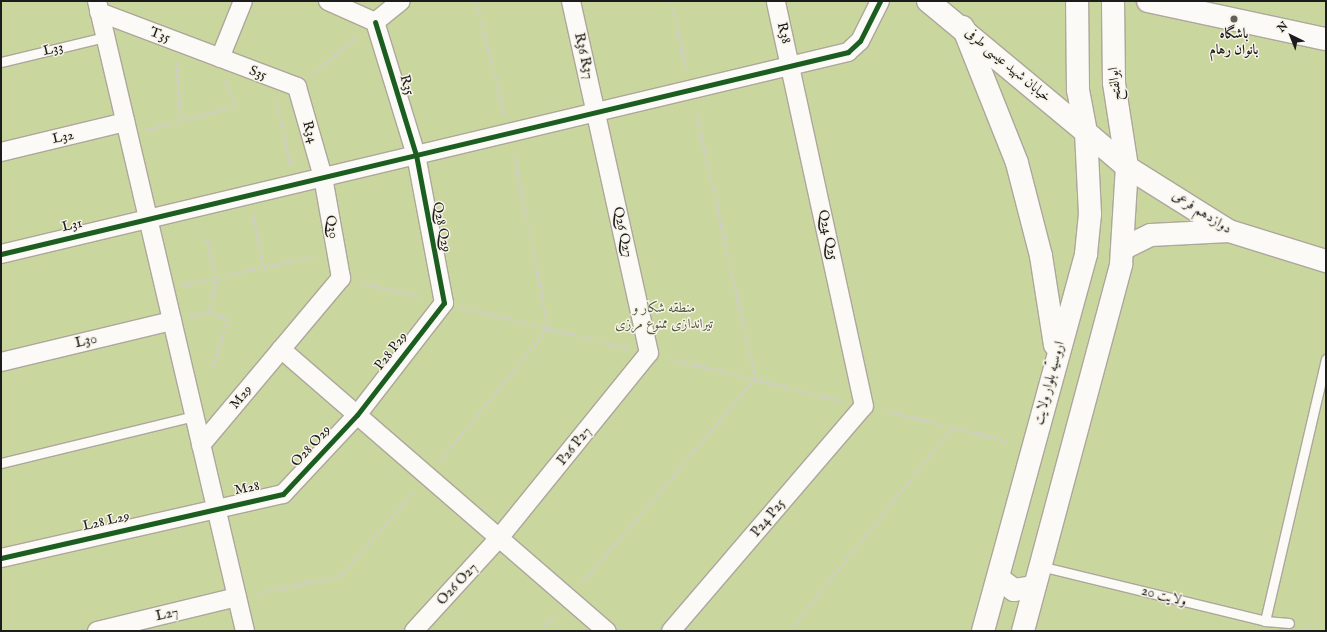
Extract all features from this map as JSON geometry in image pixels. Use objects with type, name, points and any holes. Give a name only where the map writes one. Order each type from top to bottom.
[{"type":"main road","name":"خیابان شهید عیسی طرفی","points":[[928,1],[963,27],[1127,167]]},
{"type":"main road","points":[[1077,1],[1078,90],[1086,132]]},
{"type":"main road","name":"ابوالفتح","points":[[1113,1],[1114,83],[1127,167]]},
{"type":"main road","points":[[1148,1],[1326,39]]},
{"type":"main road","points":[[963,27],[1001,116],[1026,196],[1041,256],[1056,353]]},
{"type":"main road","name":"اروسیّه بلوار ولایت","points":[[983,631],[1056,353],[1086,254],[1090,214],[1086,132]]},
{"type":"main road","points":[[1023,631],[1121,264],[1127,167]]},
{"type":"main road","name":"دوازدهم فرعی","points":[[1127,167],[1229,231],[1326,261]]},
{"type":"main road","points":[[1122,249],[1151,235],[1229,231]]},
{"type":"main road","points":[[998,578],[1014,590],[1034,587]]},
{"type":"street","points":[[220,58],[243,1]]},
{"type":"street","points":[[328,1],[375,22],[400,1]]},
{"type":"street","name":"R36 R37","points":[[571,1],[597,112]]},
{"type":"street","name":"R38","points":[[776,1],[792,65]]},
{"type":"street","name":"L31","points":[[1,254],[148,219],[321,170],[416,155],[848,52],[860,41],[878,2]]},
{"type":"street","points":[[98,6],[105,37],[133,123],[148,219],[182,320],[194,416],[245,631]]},
{"type":"street","name":"T35","points":[[98,6],[220,58]]},
{"type":"street","name":"R35","points":[[375,22],[416,155]]},
{"type":"street","name":"S35","points":[[220,58],[296,87]]},
{"type":"street","name":"Q24 Q25","points":[[792,65],[864,406]]},
{"type":"street","name":"R34","points":[[296,87],[321,170]]},
{"type":"street","name":"Q26 Q27","points":[[597,112],[649,353]]},
{"type":"street","name":"L32","points":[[1,152],[133,123]]},
{"type":"street","name":"Q28 Q29","points":[[416,155],[444,303]]},
{"type":"street","name":"Q30","points":[[321,170],[340,278]]},
{"type":"street","name":"M29","points":[[201,444],[340,278]]},
{"type":"street","name":"P28 P29","points":[[358,415],[444,303]]},
{"type":"street","name":"L30","points":[[1,362],[182,320]]},
{"type":"street","points":[[281,349],[606,631]]},
{"type":"street","name":"P26 P27","points":[[499,538],[649,353]]},
{"type":"street","name":"P24 P25","points":[[671,631],[864,406]]},
{"type":"street","name":"O28 O29","points":[[283,494],[358,415]]},
{"type":"street","name":"M28","points":[[216,507],[283,494]]},
{"type":"street","name":"L28 L29","points":[[1,558],[216,507]]},
{"type":"street","name":"O26 O27","points":[[414,631],[499,538]]},
{"type":"street","name":"L27","points":[[97,631],[237,597]]},
{"type":"lane","name":"L33","points":[[1,62],[105,37]]},
{"type":"lane","points":[[1265,621],[1326,359]]},
{"type":"lane","points":[[1,463],[194,416]]},
{"type":"lane","name":"ولایت 20","points":[[1040,566],[1265,621],[1289,623]]},
{"type":"path","points":[[476,1],[510,133],[548,328]]},
{"type":"path","points":[[671,1],[755,379]]},
{"type":"path","points":[[296,87],[375,22]]},
{"type":"path","points":[[181,120],[176,57],[183,60]]},
{"type":"path","points":[[142,130],[235,106],[224,77],[230,80]]},
{"type":"path","points":[[273,99],[278,102],[292,170]]},
{"type":"path","points":[[133,123],[142,130],[144,138]]},
{"type":"path","points":[[284,172],[292,170],[321,170]]},
{"type":"path","points":[[245,216],[260,212]]},
{"type":"path","points":[[253,214],[264,267]]},
{"type":"path","points":[[206,236],[216,278],[209,312]]},
{"type":"path","points":[[321,247],[324,259]]},
{"type":"path","points":[[180,286],[322,254]]},
{"type":"path","points":[[340,278],[864,406],[953,426],[1032,448]]},
{"type":"path","points":[[178,279],[181,293]]},
{"type":"path","points":[[182,320],[185,309]]},
{"type":"path","points":[[182,320],[209,312],[228,319],[213,369]]},
{"type":"path","points":[[237,597],[340,576],[428,476],[548,328]]},
{"type":"path","points":[[540,631],[755,379]]},
{"type":"path","points":[[789,631],[953,426]]},
{"type":"path","points":[[1289,623],[1322,631]]},
{"type":"green space","name":"منطقه شکار و تیراندازی ممنوع مرزی","points":[[1,1],[1326,1],[1326,631],[1,631]]},
{"type":"cycle path","points":[[1,254],[848,52],[860,41],[880,1]]},
{"type":"cycle path","points":[[1,558],[283,494],[357,415],[444,303],[416,155],[375,22]]},
{"type":"place","name":"باشگاه بانوان رهام","points":[[1234,19]]}]
